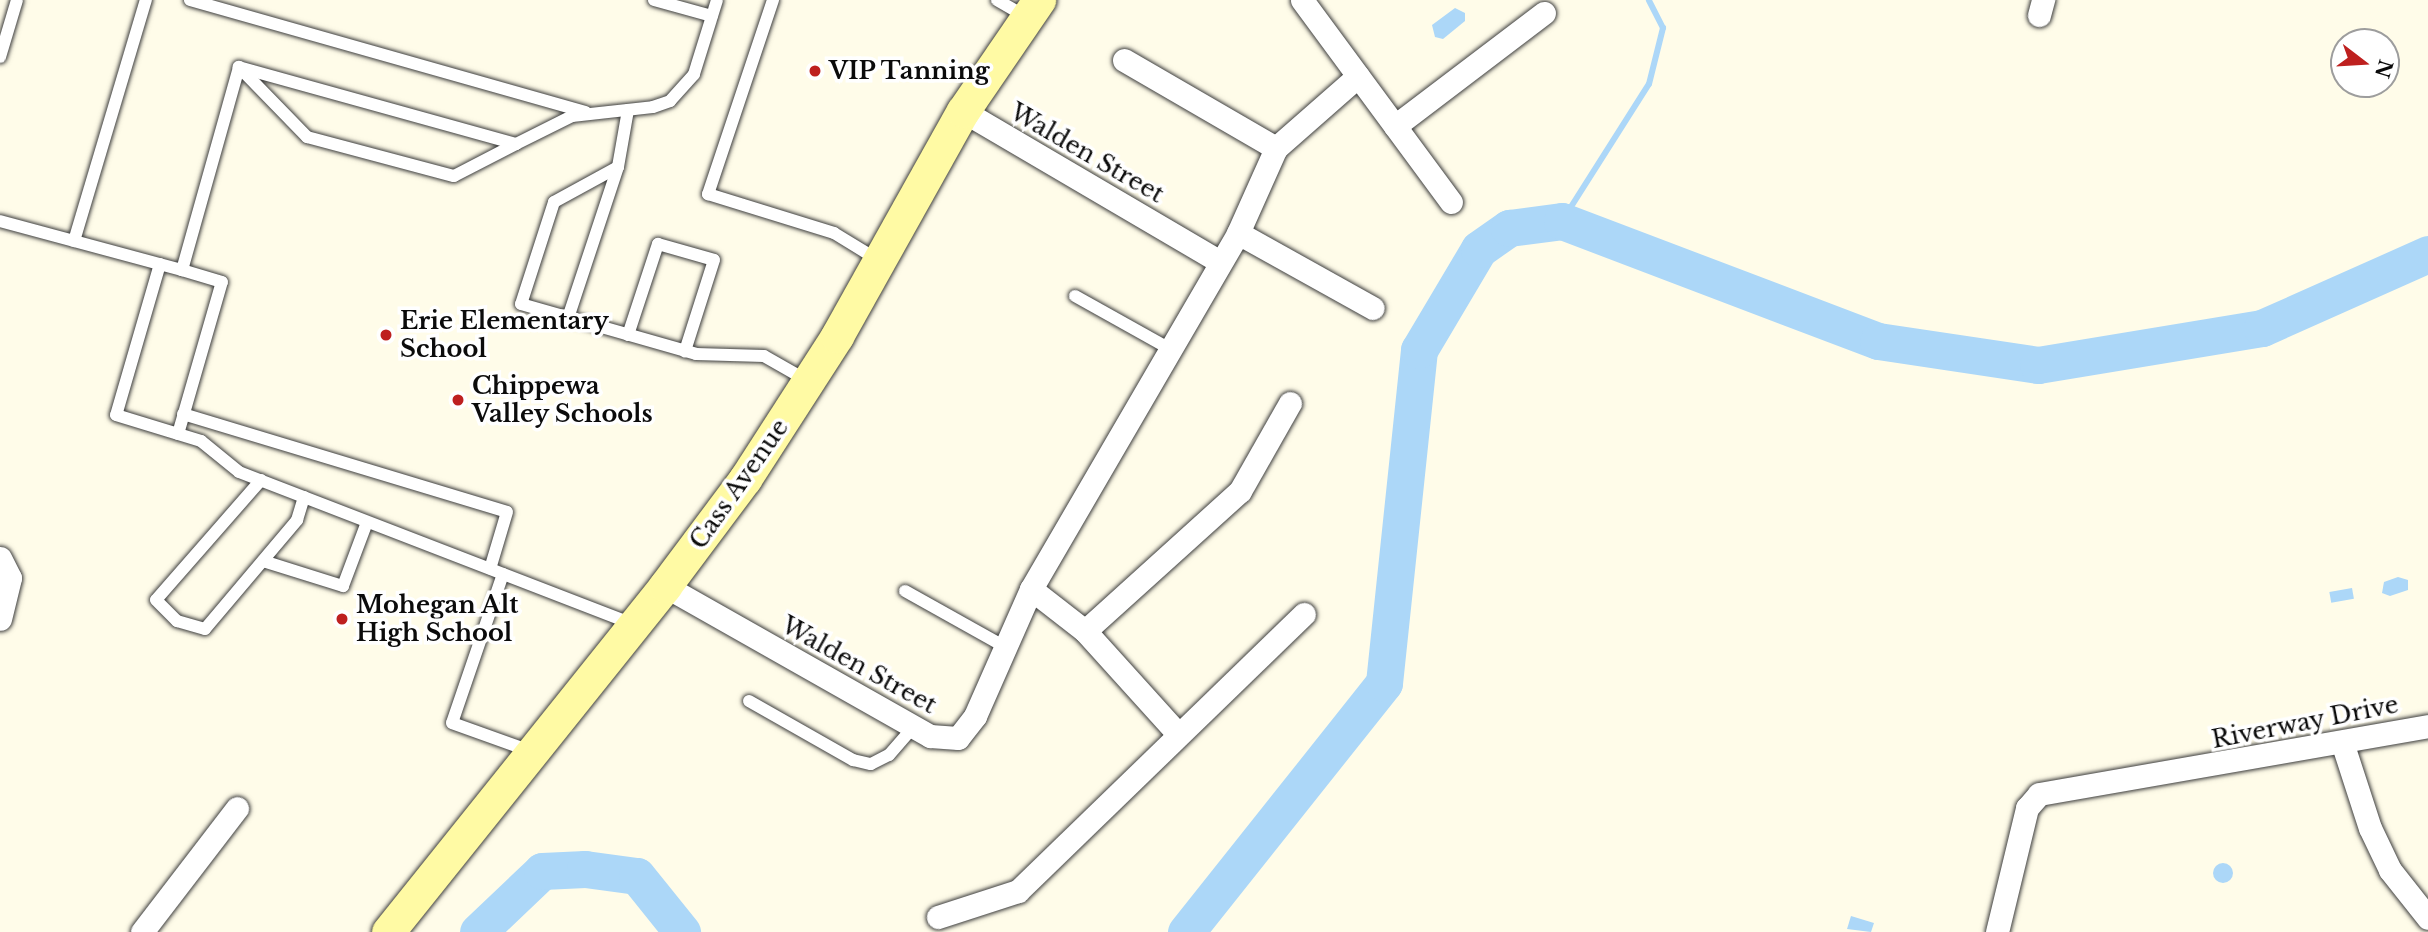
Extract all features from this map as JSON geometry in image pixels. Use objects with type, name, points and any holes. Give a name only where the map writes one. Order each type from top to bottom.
[{"type":"main road","name":"Cass Avenue","points":[[388,932],[530,751],[665,586],[745,479],[808,382],[964,111],[1033,9]]},
{"type":"street","points":[[1302,0],[1451,202]]},
{"type":"street","points":[[1395,126],[1544,13]]},
{"type":"street","points":[[1124,60],[1276,148]]},
{"type":"street","name":"Walden Street","points":[[665,586],[913,727],[944,740],[958,738],[975,716],[1031,589],[1238,233],[1276,148],[1358,76]]},
{"type":"street","name":"Walden Street","points":[[964,111],[1220,261]]},
{"type":"street","points":[[1238,233],[1373,308]]},
{"type":"street","points":[[1086,631],[1240,491],[1290,403]]},
{"type":"street","points":[[0,619],[10,591],[3,562]]},
{"type":"street","points":[[1031,589],[1086,631],[1178,734]]},
{"type":"street","points":[[938,917],[1018,891],[1304,614]]},
{"type":"street","name":"Riverway Drive","points":[[1997,932],[2031,800],[2039,794],[2192,770],[2428,726]]},
{"type":"street","points":[[2342,742],[2375,839],[2390,870],[2428,918]]},
{"type":"street","points":[[142,932],[237,808]]},
{"type":"lane","points":[[0,57],[17,0]]},
{"type":"lane","points":[[74,241],[146,0]]},
{"type":"lane","points":[[190,0],[592,114]]},
{"type":"lane","points":[[654,0],[712,16]]},
{"type":"lane","points":[[240,67],[307,137],[454,176],[572,116],[653,107],[683,88],[700,59],[717,0]]},
{"type":"lane","points":[[773,0],[708,194],[834,233],[880,261]]},
{"type":"lane","points":[[997,0],[1033,9]]},
{"type":"lane","points":[[240,67],[516,144]]},
{"type":"lane","points":[[182,270],[240,67]]},
{"type":"lane","points":[[568,318],[618,167],[628,110]]},
{"type":"lane","points":[[618,167],[554,202],[520,304],[685,351],[764,356],[808,382]]},
{"type":"lane","points":[[0,221],[222,282],[177,434]]},
{"type":"lane","points":[[628,335],[658,244],[713,260],[685,351]]},
{"type":"lane","points":[[160,264],[116,415],[201,441],[239,472],[632,624]]},
{"type":"lane","points":[[1075,296],[1170,349]]},
{"type":"lane","points":[[183,414],[507,512],[490,569]]},
{"type":"lane","points":[[261,480],[156,600],[177,621],[205,629],[297,520],[304,497]]},
{"type":"lane","points":[[263,561],[343,586],[367,522]]},
{"type":"lane","points":[[503,574],[452,723],[530,751]]},
{"type":"lane","points":[[905,591],[1005,647]]},
{"type":"lane","points":[[749,701],[853,760],[871,764],[889,755],[913,727]]},
{"type":"water","points":[[1455,8],[1465,13],[1465,21],[1443,39],[1435,37],[1432,25]]},
{"type":"water","points":[[2398,577],[2408,580],[2408,590],[2390,596],[2382,593],[2384,582]]},
{"type":"water","points":[[2352,588],[2354,599],[2331,603],[2329,592]]},
{"type":"water","points":[[2223,863],[2230,866],[2233,873],[2230,880],[2223,883],[2216,880],[2213,873],[2216,866]]},
{"type":"water","points":[[1851,916],[1874,923],[1871,932],[1847,929]]},
{"type":"waterway","points":[[1562,221],[1649,84],[1663,28],[1649,0]]},
{"type":"waterway","points":[[1186,932],[1384,683],[1419,350],[1479,249],[1509,228],[1562,221],[1878,341],[2038,365],[2262,328],[2428,254]]},
{"type":"waterway","points":[[478,932],[542,871],[585,869],[637,876],[682,932]]},
{"type":"place","name":"VIP Tanning","points":[[815,71]]},
{"type":"place","name":"Erie Elementary School","points":[[386,335]]},
{"type":"place","name":"Chippewa Valley Schools","points":[[458,400]]},
{"type":"place","name":"Mohegan Alt High School","points":[[342,619]]}]
